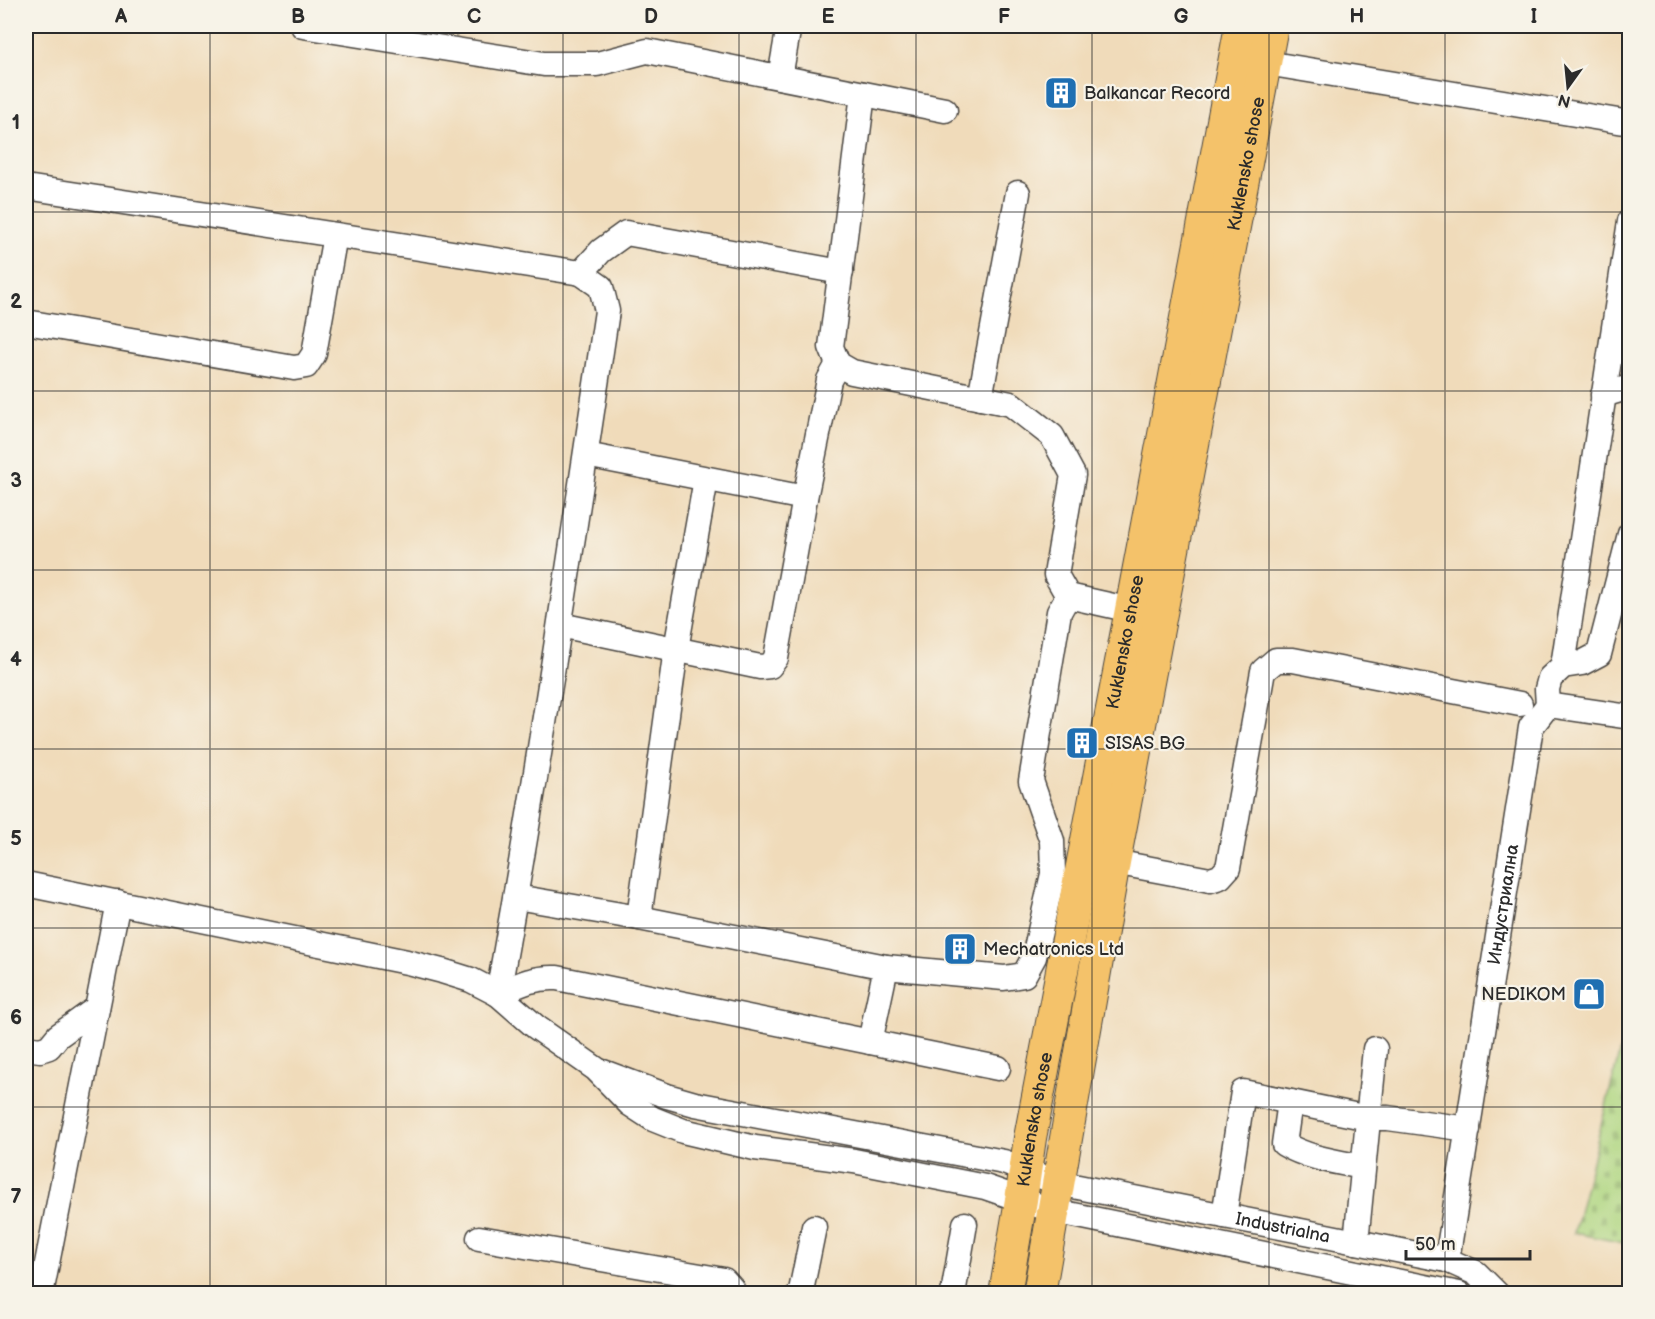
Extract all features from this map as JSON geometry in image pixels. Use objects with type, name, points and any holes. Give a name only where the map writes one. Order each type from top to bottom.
[{"type":"main road","name":"Kuklensko shose","points":[[1005,1293],[1030,1138],[1240,26]]},
{"type":"main road","name":"Kuklensko shose","points":[[1039,1293],[1114,862],[1272,26]]},
{"type":"street","points":[[303,26],[544,64],[597,64],[647,51],[945,110]]},
{"type":"street","points":[[780,77],[789,26]]},
{"type":"street","points":[[1266,63],[1629,123]]},
{"type":"street","points":[[863,94],[831,347],[838,364],[852,372],[1011,404],[1053,436],[1073,475],[1056,575],[1068,596],[1131,610]]},
{"type":"street","points":[[26,187],[581,273],[601,287],[607,311],[560,625],[498,994]]},
{"type":"street","points":[[980,398],[1018,193]]},
{"type":"street","points":[[1563,666],[1629,221]]},
{"type":"street","points":[[581,273],[600,250],[626,233],[841,272]]},
{"type":"street","points":[[26,322],[294,368],[306,366],[314,354],[335,235]]},
{"type":"street","points":[[560,625],[760,667],[770,666],[776,658],[829,380],[838,364]]},
{"type":"street","points":[[1603,395],[1629,387]]},
{"type":"street","points":[[586,455],[805,498]]},
{"type":"street","points":[[639,918],[676,649],[706,479]]},
{"type":"street","points":[[1629,534],[1599,654],[1582,663],[1563,666],[1550,678],[1547,689],[1548,705],[1629,717]]},
{"type":"street","points":[[516,897],[639,918],[886,967],[1004,978],[1024,975],[1034,957],[1053,874],[1052,841],[1031,781],[1059,612],[1068,596]]},
{"type":"street","points":[[1114,862],[1210,880],[1220,877],[1228,868],[1263,671],[1276,660],[1293,660],[1520,704]]},
{"type":"street","name":"Индустриална","points":[[1447,1260],[1531,727],[1548,705]]},
{"type":"street","points":[[26,884],[442,970],[471,980],[498,994],[536,1027],[596,1069],[630,1104],[653,1119],[683,1131],[755,1148],[854,1161],[999,1190],[1024,1186],[1056,1197]]},
{"type":"street","points":[[41,1293],[118,902]]},
{"type":"street","points":[[870,1042],[886,967]]},
{"type":"street","points":[[498,994],[542,977],[557,978],[998,1068]]},
{"type":"street","points":[[26,1048],[40,1050],[49,1047],[58,1036],[98,1008]]},
{"type":"street","points":[[1356,1242],[1375,1049]]},
{"type":"street","points":[[596,1069],[695,1104],[1004,1162],[1024,1186]]},
{"type":"street","points":[[1224,1216],[1243,1092],[1368,1118],[1388,1118],[1468,1129]]},
{"type":"street","points":[[1290,1102],[1284,1144],[1293,1150],[1363,1167]]},
{"type":"street","name":"Industrialna","points":[[1056,1197],[1224,1216],[1447,1260],[1476,1273],[1497,1293]]},
{"type":"street","name":"Industrialna","points":[[1056,1197],[1459,1293]]},
{"type":"street","points":[[953,1293],[965,1224]]},
{"type":"street","points":[[799,1293],[814,1227]]},
{"type":"street","points":[[480,1238],[724,1280],[739,1292]]},
{"type":"green space","points":[[1629,1015],[1630,1244],[1574,1233]]},
{"type":"place","name":"Balkancar Record","points":[[1061,93]]},
{"type":"place","name":"SISAS BG","points":[[1082,743]]},
{"type":"place","name":"Mechatronics Ltd","points":[[960,949]]},
{"type":"place","name":"NEDIKOM","points":[[1589,994]]}]
